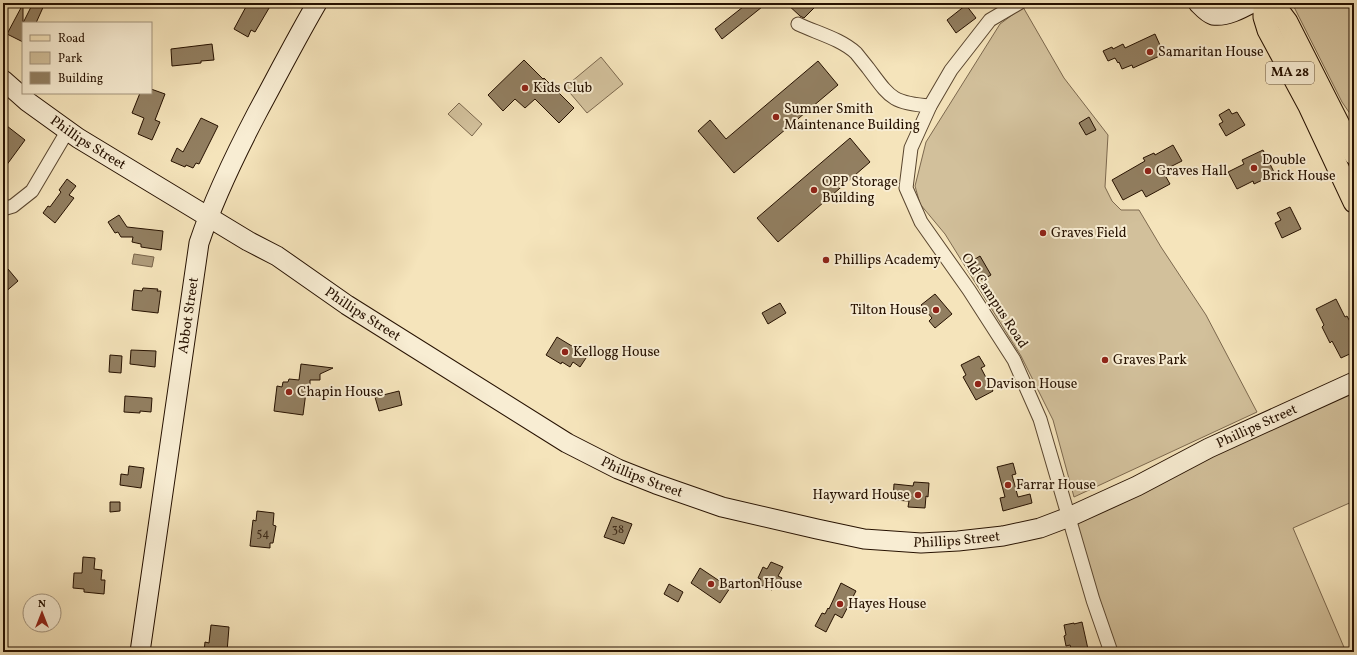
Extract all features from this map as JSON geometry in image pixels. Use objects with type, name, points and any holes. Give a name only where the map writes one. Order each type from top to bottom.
[{"type":"main road","name":"MA 28","points":[[1264,3],[1264,17],[1268,30],[1309,106],[1341,134],[1354,202]]},
{"type":"main road","name":"MA 28","points":[[1271,3],[1287,22],[1341,134],[1354,154]]},
{"type":"street","name":"Abbot Street","points":[[140,652],[199,243],[225,178],[248,131],[292,45],[317,3]]},
{"type":"street","name":"Old Campus Road","points":[[1019,3],[990,20],[951,70],[930,106],[911,148],[906,188],[921,222],[969,290],[1014,360],[1040,419],[1093,600],[1111,652]]},
{"type":"street","points":[[1198,3],[1209,13],[1213,14],[1226,14],[1252,3]]},
{"type":"street","points":[[798,24],[843,44],[856,54],[888,94],[900,101],[930,106]]},
{"type":"street","name":"Phillips Street","points":[[3,80],[28,102],[68,130],[248,241],[278,256],[346,305],[567,443],[618,469],[722,507],[864,539],[921,543],[958,541],[1004,536],[1040,528],[1069,517],[1136,486],[1210,448],[1354,382]]},
{"type":"street","points":[[3,209],[13,206],[32,192],[68,130]]},
{"type":"green space","points":[[1292,3],[1354,3],[1354,118],[1342,102]]},
{"type":"green space","points":[[1023,7],[1064,78],[1108,135],[1105,187],[1112,201],[1121,210],[1139,210],[1161,247],[1206,315],[1257,412],[1074,497],[1053,420],[1021,356],[945,234],[920,204],[915,186],[926,142],[1000,24]]},
{"type":"green space","points":[[601,57],[623,84],[587,113],[565,87]]},
{"type":"green space","points":[[459,103],[482,124],[472,136],[448,114]]},
{"type":"green space","points":[[1354,377],[1354,501],[1293,528],[1346,652],[1111,652],[1069,517]]},
{"type":"shaded area","points":[[134,254],[154,257],[152,267],[132,264]]},
{"type":"building","points":[[33,3],[45,3],[36,22],[24,22]]},
{"type":"building","points":[[248,3],[272,3],[255,32],[251,30],[248,37],[234,29]]},
{"type":"building","points":[[748,3],[767,3],[722,39],[715,29]]},
{"type":"building","points":[[786,3],[819,3],[804,18]]},
{"type":"building","points":[[23,4],[22,22],[22,42],[7,34]]},
{"type":"building","points":[[966,5],[976,18],[956,33],[947,20]]},
{"type":"building","name":"Samaritan House","points":[[1155,34],[1164,54],[1133,68],[1132,65],[1122,69],[1119,62],[1118,63],[1115,58],[1108,61],[1103,51],[1112,47],[1113,49],[1123,44],[1125,48]]},
{"type":"building","points":[[212,44],[214,60],[172,66],[171,49]]},
{"type":"building","name":"Kids Club","points":[[524,60],[574,108],[559,123],[535,99],[525,108],[515,99],[503,111],[488,95]]},
{"type":"building","name":"Sumner Smith Maintenance Building","points":[[818,61],[838,85],[734,173],[698,131],[710,120],[726,139]]},
{"type":"building","points":[[152,89],[165,94],[155,120],[160,122],[152,140],[138,134],[144,118],[132,113],[140,94],[152,94]]},
{"type":"building","points":[[1229,109],[1232,114],[1237,112],[1245,125],[1226,136],[1219,124],[1223,122],[1219,115]]},
{"type":"building","points":[[1089,117],[1096,130],[1086,135],[1079,123]]},
{"type":"building","points":[[201,118],[218,126],[199,164],[196,163],[193,168],[186,165],[185,167],[171,161],[177,148],[183,152]]},
{"type":"building","points":[[7,126],[25,140],[3,170],[3,132]]},
{"type":"building","name":"OPP Storage Building","points":[[850,138],[870,162],[778,242],[757,218]]},
{"type":"building","name":"Graves Hall","points":[[1173,145],[1182,161],[1168,168],[1171,173],[1166,177],[1170,184],[1146,197],[1142,190],[1123,200],[1112,180],[1145,161],[1143,158],[1154,153],[1155,155]]},
{"type":"building","name":"Double Brick House","points":[[1263,150],[1275,174],[1254,184],[1253,181],[1237,189],[1228,172],[1244,164],[1242,160]]},
{"type":"building","points":[[67,179],[76,186],[69,195],[74,198],[55,223],[43,213],[48,206],[50,207],[61,192],[59,190]]},
{"type":"building","points":[[1290,207],[1301,229],[1282,238],[1275,223],[1281,220],[1277,213]]},
{"type":"building","points":[[119,215],[127,227],[163,231],[161,250],[141,247],[141,244],[132,242],[133,237],[121,237],[118,232],[115,233],[108,222]]},
{"type":"building","points":[[980,256],[991,275],[982,280],[972,261]]},
{"type":"building","points":[[8,269],[18,281],[3,294],[3,273]]},
{"type":"building","points":[[143,288],[158,289],[157,291],[161,291],[158,313],[132,310],[134,290],[142,291]]},
{"type":"building","name":"Tilton House","points":[[935,294],[952,314],[935,328],[929,321],[932,318],[921,305]]},
{"type":"building","points":[[1336,299],[1345,317],[1347,316],[1354,329],[1354,352],[1341,358],[1332,341],[1330,343],[1322,327],[1324,325],[1316,309]]},
{"type":"building","points":[[780,303],[786,313],[768,324],[762,313]]},
{"type":"building","name":"Kellogg House","points":[[557,337],[585,354],[584,356],[586,358],[580,367],[573,362],[570,367],[562,362],[561,364],[546,355]]},
{"type":"building","points":[[131,350],[156,351],[155,367],[130,364]]},
{"type":"building","points":[[110,355],[122,356],[121,373],[109,372]]},
{"type":"building","name":"Davison House","points":[[979,356],[985,366],[981,368],[993,391],[976,400],[963,377],[966,375],[961,365]]},
{"type":"building","name":"Chapin House","points":[[301,364],[333,368],[320,374],[320,380],[310,380],[310,392],[306,392],[303,415],[274,411],[277,386],[282,387],[283,382],[288,382],[289,379],[299,380]]},
{"type":"building","points":[[399,391],[402,405],[379,411],[375,397]]},
{"type":"building","points":[[125,396],[152,398],[151,412],[124,412]]},
{"type":"building","name":"Farrar House","points":[[1013,463],[1016,474],[1012,475],[1018,497],[1030,494],[1032,503],[1003,511],[1000,498],[1005,497],[997,467]]},
{"type":"building","points":[[129,466],[144,468],[141,488],[120,485],[121,474],[128,475]]},
{"type":"building","name":"Hayward House","points":[[914,482],[929,483],[928,497],[926,496],[925,508],[908,507],[909,501],[893,500],[894,484],[913,486]]},
{"type":"building","points":[[110,502],[120,502],[120,511],[110,512]]},
{"type":"building","points":[[257,511],[274,513],[273,525],[276,526],[273,543],[270,543],[270,548],[250,546],[253,520],[256,521]]},
{"type":"building","points":[[612,517],[632,524],[624,544],[604,537]]},
{"type":"building","points":[[83,557],[95,558],[94,569],[102,570],[101,580],[105,580],[104,594],[84,592],[84,589],[73,588],[74,573],[82,573]]},
{"type":"building","points":[[771,562],[783,567],[778,576],[782,578],[777,587],[774,586],[772,590],[758,584],[761,579],[758,578],[763,567],[767,569]]},
{"type":"building","name":"Barton House","points":[[700,568],[730,588],[720,603],[691,583]]},
{"type":"building","name":"Hayes House","points":[[841,583],[856,591],[842,618],[835,614],[826,632],[815,626],[822,613],[825,614],[828,608],[829,609]]},
{"type":"building","points":[[669,584],[683,592],[678,602],[664,594]]},
{"type":"building","points":[[1082,622],[1088,649],[1072,652],[1070,645],[1066,646],[1064,625]]},
{"type":"building","points":[[211,625],[229,627],[227,652],[204,652],[205,642],[209,643]]},
{"type":"place","name":"Samaritan House","points":[[1150,52]]},
{"type":"place","name":"Kids Club","points":[[525,88]]},
{"type":"place","name":"Sumner Smith Maintenance Building","points":[[776,117]]},
{"type":"place","name":"Double Brick House","points":[[1254,168]]},
{"type":"place","name":"Graves Hall","points":[[1148,171]]},
{"type":"place","name":"OPP Storage Building","points":[[814,190]]},
{"type":"place","name":"Graves Field","points":[[1043,233]]},
{"type":"place","name":"Phillips Academy","points":[[826,260]]},
{"type":"place","name":"Tilton House","points":[[936,310]]},
{"type":"place","name":"Kellogg House","points":[[565,352]]},
{"type":"place","name":"Graves Park","points":[[1105,360]]},
{"type":"place","name":"Davison House","points":[[978,384]]},
{"type":"place","name":"Chapin House","points":[[289,392]]},
{"type":"place","name":"Farrar House","points":[[1008,485]]},
{"type":"place","name":"Hayward House","points":[[918,495]]},
{"type":"place","name":"Barton House","points":[[711,584]]},
{"type":"place","name":"Hayes House","points":[[840,604]]}]
